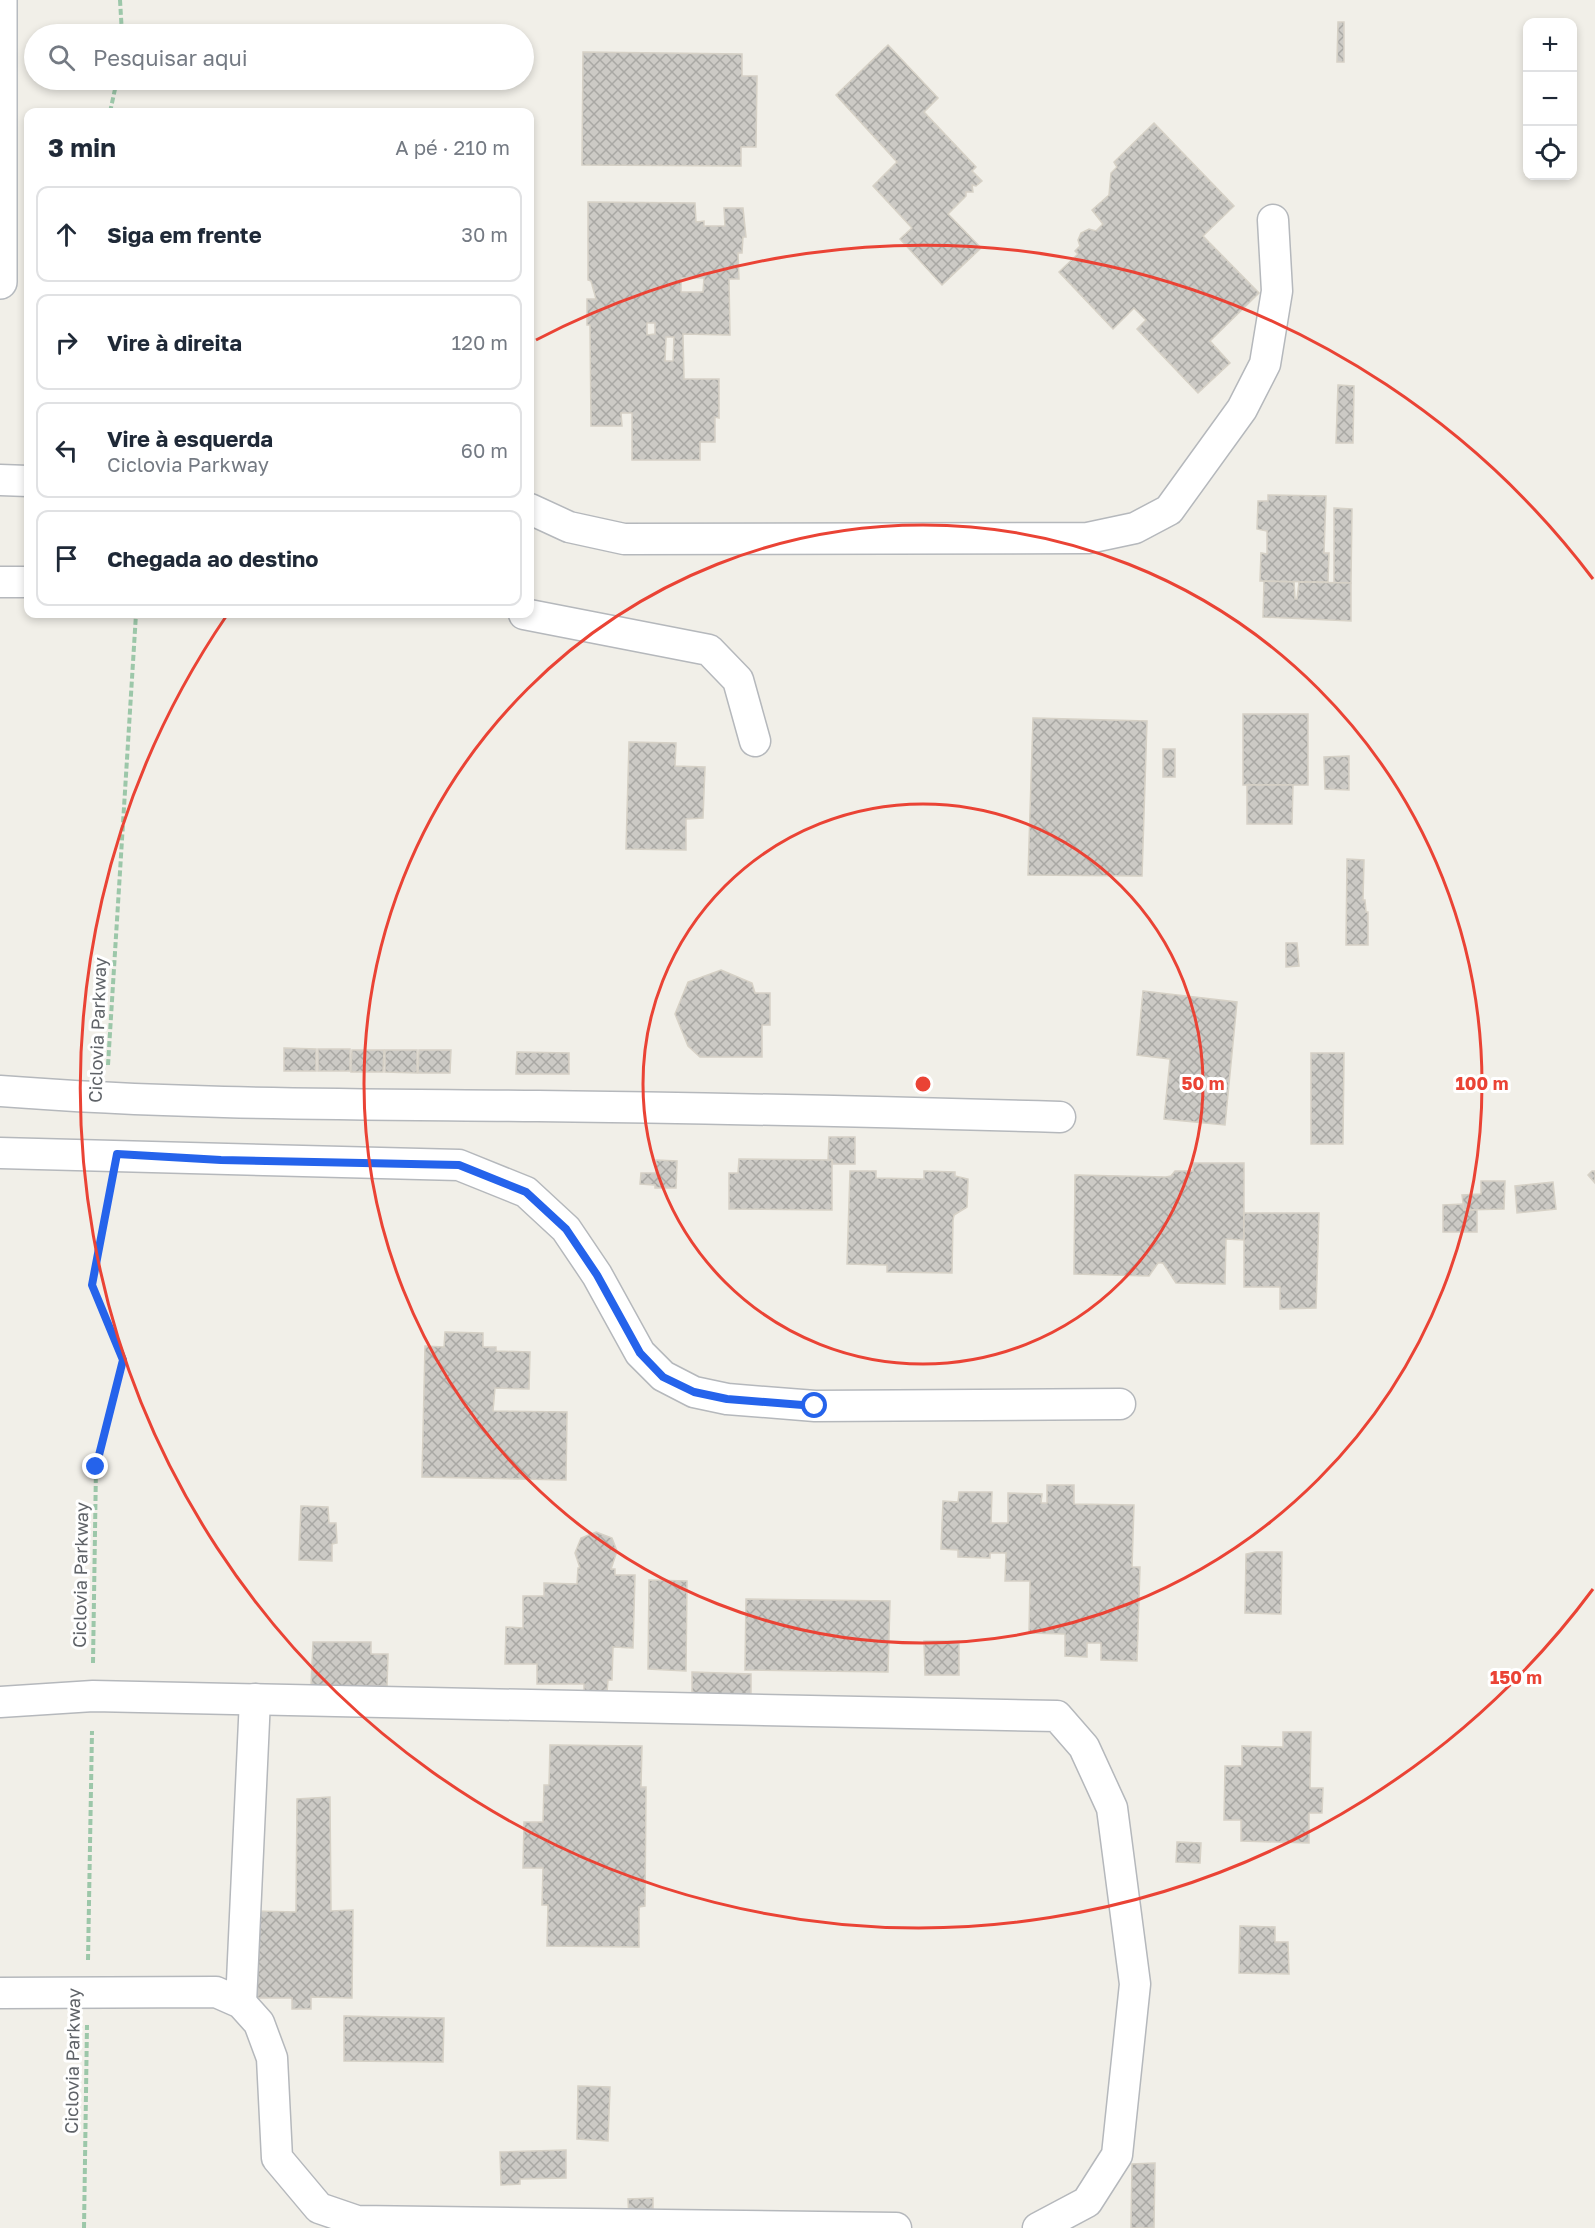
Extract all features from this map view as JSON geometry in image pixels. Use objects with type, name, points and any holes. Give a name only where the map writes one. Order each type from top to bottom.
[{"type":"street","points":[[0,0],[0,282]]},
{"type":"street","points":[[534,511],[569,527],[624,539],[1088,538],[1135,528],[1169,510],[1242,409],[1265,364],[1278,291],[1273,220]]},
{"type":"street","points":[[0,480],[24,481]]},
{"type":"street","points":[[0,582],[24,582]]},
{"type":"street","points":[[534,616],[709,650],[738,680],[755,741]]},
{"type":"street","points":[[0,1090],[106,1099],[759,1108],[1060,1117]]},
{"type":"street","points":[[0,1153],[117,1154],[221,1160],[459,1165],[526,1192],[566,1229],[597,1275],[640,1353],[663,1377],[694,1392],[727,1399],[815,1406],[1120,1404]]},
{"type":"street","points":[[0,1702],[93,1696],[1057,1716],[1084,1747],[1112,1808],[1135,1984],[1117,2156],[1087,2202],[1038,2228]]},
{"type":"street","points":[[241,2003],[255,1699]]},
{"type":"street","points":[[0,1993],[216,1992],[241,2003],[259,2023],[272,2058],[278,2158],[319,2208],[357,2222],[896,2228]]},
{"type":"path","points":[[120,0],[121,24]]},
{"type":"path","points":[[111,108],[115,90]]},
{"type":"path","name":"Ciclovia Parkway","points":[[106,1099],[136,618]]},
{"type":"path","name":"Ciclovia Parkway","points":[[84,2228],[96,1467],[123,1360],[92,1285],[117,1154]]},
{"type":"building","points":[[1338,22],[1344,22],[1344,62],[1337,62]]},
{"type":"building","points":[[888,45],[938,98],[924,112],[976,167],[972,171],[982,181],[976,186],[972,185],[973,192],[966,192],[966,196],[948,214],[981,248],[942,285],[900,239],[912,228],[873,186],[897,162],[836,95]]},
{"type":"building","points":[[583,52],[742,54],[742,76],[757,76],[756,147],[741,147],[741,166],[582,165]]},
{"type":"building","points":[[1154,123],[1234,206],[1203,236],[1259,293],[1210,341],[1230,363],[1198,393],[1137,329],[1146,320],[1134,308],[1113,329],[1059,272],[1078,254],[1075,251],[1080,246],[1078,240],[1081,233],[1089,229],[1096,231],[1103,224],[1092,210],[1109,195],[1111,173],[1117,167],[1114,162]]},
{"type":"building","points":[[588,202],[695,203],[696,222],[704,221],[704,226],[725,226],[724,208],[743,208],[746,237],[743,237],[742,253],[738,253],[739,279],[729,279],[730,335],[683,334],[684,379],[719,379],[719,418],[715,417],[715,442],[700,442],[700,460],[632,460],[632,413],[621,413],[622,426],[591,426],[590,325],[587,325],[587,299],[596,299],[591,281],[588,280]],"holes":[[[681,278],[704,278],[703,292],[681,292]],[[647,323],[655,323],[655,334],[647,335]],[[666,337],[674,337],[673,361],[665,361]]]},
{"type":"building","points":[[1338,385],[1354,386],[1353,443],[1336,443]]},
{"type":"building","points":[[1268,495],[1326,496],[1324,553],[1329,553],[1328,582],[1260,581],[1261,553],[1267,554],[1267,531],[1257,529],[1258,501],[1268,501]]},
{"type":"building","points":[[1334,508],[1352,509],[1351,583],[1334,583]]},
{"type":"building","points":[[1264,581],[1294,582],[1295,599],[1297,599],[1299,582],[1351,583],[1351,621],[1263,617]]},
{"type":"building","points":[[1243,714],[1308,714],[1308,785],[1243,785]]},
{"type":"building","points":[[1033,718],[1147,721],[1142,876],[1028,875]]},
{"type":"building","points":[[629,742],[676,743],[675,766],[705,767],[703,818],[686,819],[686,850],[626,849]]},
{"type":"building","points":[[1163,749],[1175,749],[1175,777],[1163,777]]},
{"type":"building","points":[[1349,756],[1349,790],[1325,789],[1324,757]]},
{"type":"building","points":[[1247,785],[1293,785],[1292,824],[1247,824]]},
{"type":"building","points":[[1347,859],[1364,860],[1363,900],[1365,900],[1366,912],[1368,912],[1368,945],[1346,945]]},
{"type":"building","points":[[1286,943],[1297,943],[1299,966],[1286,967]]},
{"type":"building","points":[[721,970],[752,983],[755,993],[770,993],[770,1025],[762,1025],[762,1057],[700,1057],[688,1046],[675,1014],[688,982]]},
{"type":"building","points":[[1143,991],[1237,1002],[1225,1125],[1164,1119],[1170,1059],[1137,1055]]},
{"type":"building","points":[[284,1048],[316,1049],[316,1071],[284,1071]]},
{"type":"building","points":[[318,1049],[350,1049],[350,1071],[318,1071]]},
{"type":"building","points":[[352,1050],[384,1050],[383,1072],[351,1072]]},
{"type":"building","points":[[385,1050],[417,1050],[417,1073],[385,1072]]},
{"type":"building","points":[[419,1050],[451,1050],[450,1073],[418,1073]]},
{"type":"building","points":[[517,1052],[569,1053],[569,1074],[516,1074]]},
{"type":"building","points":[[1311,1053],[1344,1053],[1343,1144],[1311,1144]]},
{"type":"building","points":[[829,1137],[855,1137],[855,1164],[833,1164],[832,1160],[828,1161]]},
{"type":"building","points":[[739,1159],[832,1160],[832,1210],[729,1209],[729,1173],[738,1173]]},
{"type":"building","points":[[656,1160],[677,1161],[676,1188],[655,1188],[655,1185],[640,1184],[641,1173],[656,1173]]},
{"type":"building","points":[[1193,1163],[1244,1163],[1244,1240],[1226,1239],[1225,1284],[1176,1283],[1163,1263],[1158,1263],[1149,1276],[1074,1274],[1075,1175],[1166,1177],[1171,1176],[1175,1171],[1193,1171]]},
{"type":"building","points":[[850,1171],[876,1171],[876,1178],[924,1179],[924,1171],[955,1172],[955,1176],[968,1179],[967,1207],[954,1215],[953,1220],[952,1273],[887,1272],[887,1265],[847,1264]]},
{"type":"building","points":[[1595,1171],[1595,1183],[1588,1175]]},
{"type":"building","points":[[1481,1181],[1505,1181],[1504,1209],[1464,1210],[1462,1195],[1481,1194]]},
{"type":"building","points":[[1553,1182],[1556,1209],[1517,1213],[1515,1186]]},
{"type":"building","points":[[1463,1204],[1464,1210],[1477,1210],[1477,1232],[1443,1232],[1443,1205]]},
{"type":"building","points":[[1244,1213],[1319,1213],[1316,1308],[1280,1309],[1280,1287],[1244,1287]]},
{"type":"building","points":[[445,1332],[483,1333],[483,1347],[496,1347],[496,1351],[530,1352],[529,1389],[495,1388],[493,1411],[567,1412],[566,1480],[422,1477],[425,1346],[444,1347]]},
{"type":"building","points":[[1047,1485],[1074,1485],[1074,1504],[1134,1505],[1132,1567],[1140,1567],[1137,1661],[1101,1660],[1101,1643],[1087,1643],[1087,1657],[1065,1656],[1065,1634],[1029,1633],[1030,1581],[1005,1581],[1006,1553],[990,1553],[990,1558],[958,1557],[958,1550],[941,1549],[943,1501],[958,1502],[959,1492],[992,1492],[991,1523],[1008,1523],[1008,1493],[1042,1494],[1041,1503],[1047,1503]]},
{"type":"building","points":[[301,1506],[328,1507],[329,1523],[336,1523],[337,1543],[332,1544],[332,1561],[299,1560]]},
{"type":"building","points":[[596,1532],[612,1538],[617,1551],[611,1569],[615,1569],[615,1575],[635,1575],[633,1648],[613,1647],[612,1680],[608,1680],[607,1693],[584,1692],[584,1684],[537,1684],[537,1664],[505,1664],[506,1627],[523,1628],[523,1596],[544,1596],[544,1583],[577,1584],[578,1568],[580,1568],[575,1553],[581,1538]]},
{"type":"building","points":[[1282,1552],[1281,1614],[1245,1613],[1246,1554]]},
{"type":"building","points":[[649,1580],[687,1581],[686,1671],[648,1669]]},
{"type":"building","points":[[746,1599],[890,1601],[888,1672],[745,1670]]},
{"type":"building","points":[[924,1641],[959,1641],[959,1675],[925,1675]]},
{"type":"building","points":[[313,1642],[371,1642],[371,1654],[388,1654],[387,1686],[311,1686]]},
{"type":"building","points":[[692,1672],[751,1674],[751,1694],[692,1694]]},
{"type":"building","points":[[1283,1732],[1311,1732],[1310,1788],[1323,1788],[1322,1813],[1309,1813],[1309,1843],[1241,1841],[1241,1820],[1224,1820],[1225,1766],[1242,1766],[1242,1746],[1283,1747]]},
{"type":"building","points":[[550,1745],[642,1746],[641,1787],[646,1787],[645,1906],[639,1907],[639,1947],[547,1946],[548,1905],[542,1905],[543,1868],[523,1868],[524,1822],[543,1822],[544,1785],[549,1785]]},
{"type":"building","points":[[330,1797],[331,1911],[353,1910],[352,1998],[311,1997],[311,2009],[292,2009],[292,1998],[254,1998],[255,1911],[296,1912],[297,1799]]},
{"type":"building","points":[[1177,1842],[1201,1843],[1200,1863],[1176,1862]]},
{"type":"building","points":[[1240,1926],[1275,1927],[1275,1942],[1288,1942],[1289,1974],[1239,1973]]},
{"type":"building","points":[[344,2016],[444,2018],[443,2062],[344,2061]]},
{"type":"building","points":[[578,2086],[610,2087],[608,2141],[577,2139]]},
{"type":"building","points":[[566,2150],[566,2178],[520,2179],[520,2184],[501,2185],[500,2152]]},
{"type":"building","points":[[1155,2163],[1154,2228],[1131,2228],[1132,2164]]},
{"type":"building","points":[[653,2198],[653,2220],[629,2220],[628,2199]]},
{"type":"route","points":[[96,1467],[123,1360],[92,1285],[117,1154],[221,1160],[459,1165],[526,1192],[566,1229],[597,1275],[640,1353],[663,1377],[694,1392],[727,1399],[815,1406]]}]
